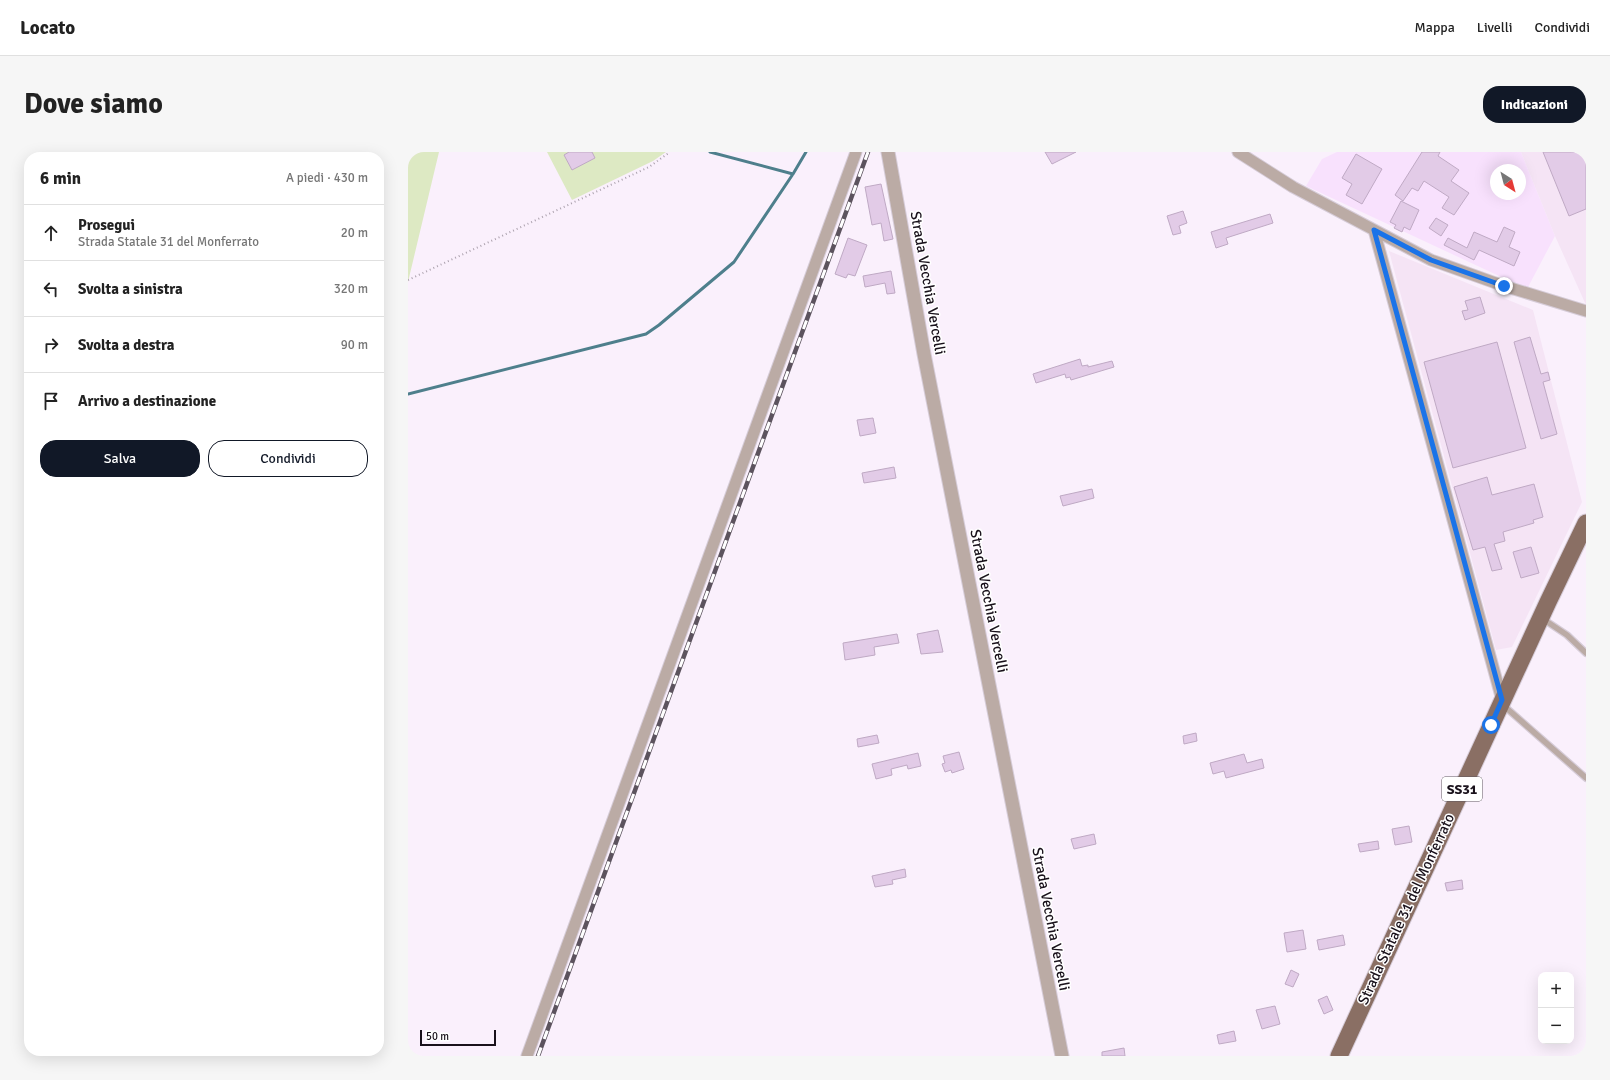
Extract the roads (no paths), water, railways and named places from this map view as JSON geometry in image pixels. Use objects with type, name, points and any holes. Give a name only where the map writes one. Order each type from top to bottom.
[{"type":"main road","name":"Strada Statale 31 del Monferrato","points":[[1339,1056],[1541,617],[1586,523]]},
{"type":"street","points":[[527,1056],[856,152]]},
{"type":"street","name":"Strada Vecchia Vercelli","points":[[888,152],[926,362],[1062,1056]]},
{"type":"street","points":[[1238,152],[1293,187],[1431,260],[1504,286],[1586,311]]},
{"type":"street","points":[[1374,230],[1502,702]]},
{"type":"lane","points":[[1541,617],[1567,635],[1586,654]]},
{"type":"lane","points":[[1502,702],[1586,778]]},
{"type":"waterway","points":[[710,152],[793,174]]},
{"type":"waterway","points":[[408,394],[646,334],[659,325],[734,262],[806,152]]},
{"type":"railway","points":[[538,1056],[868,152]]}]
